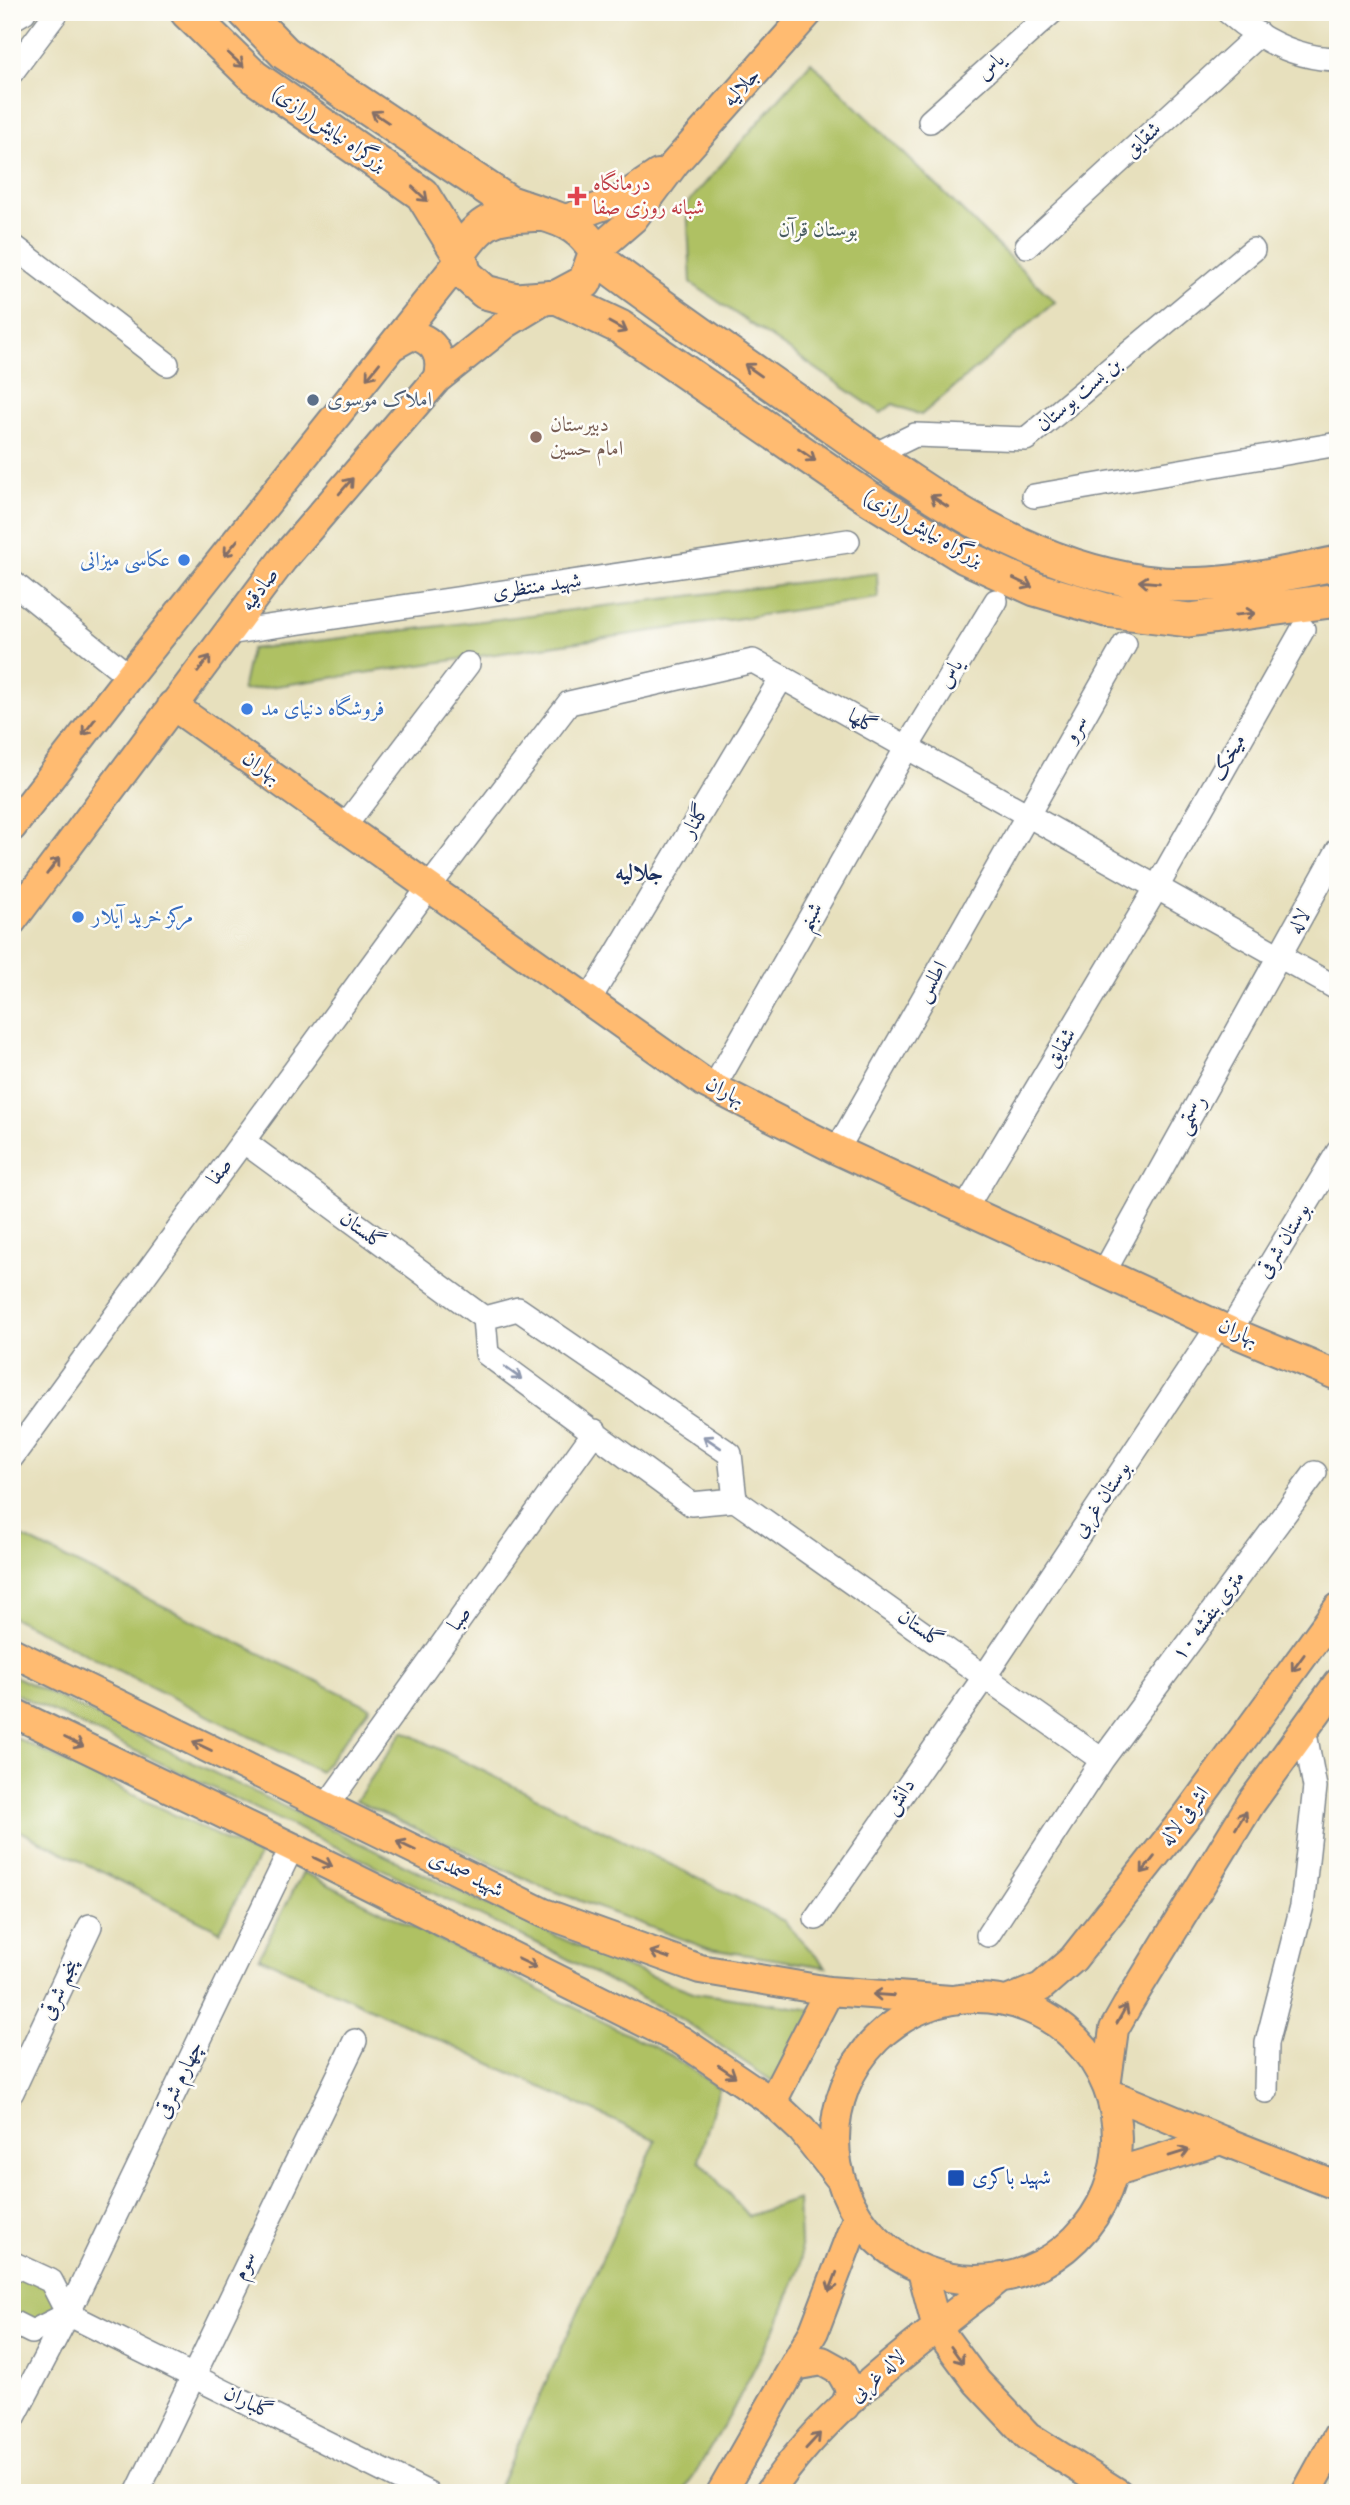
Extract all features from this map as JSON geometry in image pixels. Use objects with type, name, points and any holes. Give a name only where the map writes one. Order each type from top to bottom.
[{"type":"highway","name":"بزرگراه نیایش(رازی)","points":[[187,12],[254,77],[422,194],[460,257]]},
{"type":"highway","name":"بزرگراه نیایش(رازی)","points":[[245,12],[285,53],[508,202],[553,217]]},
{"type":"highway","points":[[496,217],[553,217],[583,232],[595,253],[585,282],[552,298],[516,300],[485,292],[465,274],[460,257],[474,231],[496,217]]},
{"type":"highway","name":"بزرگراه نیایش(رازی)","points":[[595,253],[874,455],[979,526],[1087,571],[1145,582],[1207,585],[1268,578],[1338,563]]},
{"type":"highway","name":"بزرگراه نیایش(رازی)","points":[[552,298],[620,327],[867,498],[965,556],[1035,589],[1107,610],[1189,620],[1338,600]]},
{"type":"main road","name":"جلالیه","points":[[675,163],[809,13]]},
{"type":"main road","points":[[553,217],[619,200],[675,163]]},
{"type":"main road","points":[[595,253],[633,219],[675,163]]},
{"type":"main road","points":[[12,827],[394,345],[460,257]]},
{"type":"main road","name":"صادقیه","points":[[12,921],[283,559],[437,379],[507,323],[552,298]]},
{"type":"main road","points":[[394,345],[412,335],[425,338],[436,349],[442,365],[437,379]]},
{"type":"main road","name":"بهاران","points":[[172,705],[714,1087],[837,1150],[1225,1328],[1338,1376]]},
{"type":"main road","name":"اشرفی لاله","points":[[1009,2000],[1041,1987],[1073,1959],[1188,1814],[1338,1608]]},
{"type":"main road","name":"شهید صمدی","points":[[12,1652],[325,1808],[568,1922],[700,1969],[829,1991],[951,2000]]},
{"type":"main road","points":[[12,1712],[681,2040],[772,2102],[802,2130],[838,2176],[857,2218],[889,2252],[922,2271],[977,2281],[1023,2273],[1064,2250],[1095,2215],[1113,2173],[1117,2126],[1109,2087],[1111,2043],[1120,2017],[1251,1803],[1304,1728],[1335,1690]]},
{"type":"main road","points":[[772,2102],[829,1991]]},
{"type":"main road","points":[[838,2176],[834,2129],[845,2084],[870,2045],[907,2015],[951,2000],[1009,2000],[1049,2019],[1079,2042],[1109,2087],[1222,2140],[1338,2186]]},
{"type":"main road","points":[[1113,2173],[1222,2140]]},
{"type":"main road","points":[[721,2493],[814,2331],[857,2218]]},
{"type":"main road","points":[[922,2271],[937,2328],[977,2382],[1028,2436],[1118,2493]]},
{"type":"main road","name":"لاله غربی","points":[[769,2493],[782,2474],[864,2386],[1001,2277]]},
{"type":"main road","points":[[794,2366],[822,2361],[840,2371],[851,2389],[845,2406]]},
{"type":"main road","points":[[1306,2493],[1338,2435]]},
{"type":"street","points":[[12,19],[24,12]]},
{"type":"street","points":[[12,72],[57,12]]},
{"type":"street","name":"یاس","points":[[930,121],[1052,12]]},
{"type":"street","points":[[1232,14],[1278,47],[1320,59],[1338,59]]},
{"type":"street","name":"شقایق","points":[[1027,246],[1259,34]]},
{"type":"street","points":[[12,244],[167,364]]},
{"type":"street","name":"بن بست بوستان","points":[[874,455],[915,435],[1026,439],[1253,250]]},
{"type":"street","points":[[1034,496],[1338,444]]},
{"type":"street","name":"شهید منتظری","points":[[227,633],[848,541]]},
{"type":"street","points":[[12,582],[129,676]]},
{"type":"street","name":"یاس","points":[[907,747],[996,601]]},
{"type":"street","name":"میخک","points":[[1157,887],[1303,629]]},
{"type":"street","name":"سرو","points":[[1027,815],[1125,644]]},
{"type":"street","name":"گلها","points":[[429,887],[569,703],[753,661],[1338,989]]},
{"type":"street","points":[[344,827],[468,664]]},
{"type":"street","name":"گلنار","points":[[589,1000],[782,677]]},
{"type":"street","name":"شبنم","points":[[714,1087],[907,747]]},
{"type":"street","name":"اطلس","points":[[837,1150],[1027,815]]},
{"type":"street","name":"لاله","points":[[1281,957],[1338,850]]},
{"type":"street","name":"صفا","points":[[12,1457],[429,887]]},
{"type":"street","name":"شقایق","points":[[965,1209],[1157,887]]},
{"type":"street","name":"رستمی","points":[[1104,1272],[1281,957]]},
{"type":"street","name":"گلستان","points":[[243,1141],[484,1318]]},
{"type":"street","name":"بوستان شرقی","points":[[1225,1328],[1338,1152]]},
{"type":"street","points":[[518,1309],[730,1454],[736,1500],[691,1504],[487,1354],[484,1318],[518,1309]]},
{"type":"street","name":"بوستان غربی","points":[[985,1676],[1225,1328]]},
{"type":"street","name":"صبا","points":[[325,1808],[594,1431]]},
{"type":"street","name":"۱۰ متری بنفشه","points":[[988,1935],[1102,1760],[1315,1473]]},
{"type":"street","name":"گلستان","points":[[736,1500],[1102,1760]]},
{"type":"street","name":"دانش","points":[[816,1918],[985,1676]]},
{"type":"street","points":[[1266,2091],[1267,2043],[1302,1906],[1315,1787],[1304,1728]]},
{"type":"street","name":"چهارم شرقی","points":[[12,2421],[68,2314],[292,1847]]},
{"type":"street","name":"پنجم شرقی","points":[[12,2092],[90,1926]]},
{"type":"street","name":"سوم","points":[[137,2493],[191,2375],[355,2041]]},
{"type":"street","points":[[12,2263],[51,2281],[68,2314],[32,2332],[12,2322]]},
{"type":"street","name":"گلباران","points":[[68,2314],[428,2493]]},
{"type":"green space","name":"بوستان قرآن","points":[[811,62],[1055,302],[921,415],[893,404],[881,413],[691,283],[687,204]]},
{"type":"green space","points":[[877,573],[878,598],[242,691],[251,649]]},
{"type":"green space","points":[[12,1532],[370,1707],[320,1772],[12,1617]]},
{"type":"green space","points":[[12,1675],[475,1899],[611,1961],[696,1993],[814,2010],[775,2083],[683,2020],[541,1945],[12,1692]]},
{"type":"green space","points":[[403,1731],[784,1921],[826,1967],[709,1949],[543,1887],[356,1801]]},
{"type":"green space","points":[[12,1736],[259,1856],[220,1931],[12,1827]]},
{"type":"green space","points":[[303,1872],[670,2055],[719,2088],[699,2160],[748,2216],[798,2199],[801,2264],[778,2322],[729,2417],[683,2493],[496,2493],[656,2140],[259,1957]]},
{"type":"green space","points":[[12,2264],[50,2282],[67,2313],[33,2332],[12,2322]]},
{"type":"place","name":"درمانگاه شبانه روزی صفا","points":[[577,196]]},
{"type":"place","name":"املاک موسوی","points":[[313,400]]},
{"type":"place","name":"دبیرستان امام حسین","points":[[536,437]]},
{"type":"place","name":"عکاسی میزانی","points":[[184,560]]},
{"type":"place","name":"فروشگاه دنیای مد","points":[[247,709]]},
{"type":"place","name":"مرکز خرید آیلار","points":[[78,917]]},
{"type":"place","name":"شهید باکری","points":[[956,2178]]},
{"type":"district","name":"جلالیه","points":[[639,873]]}]
